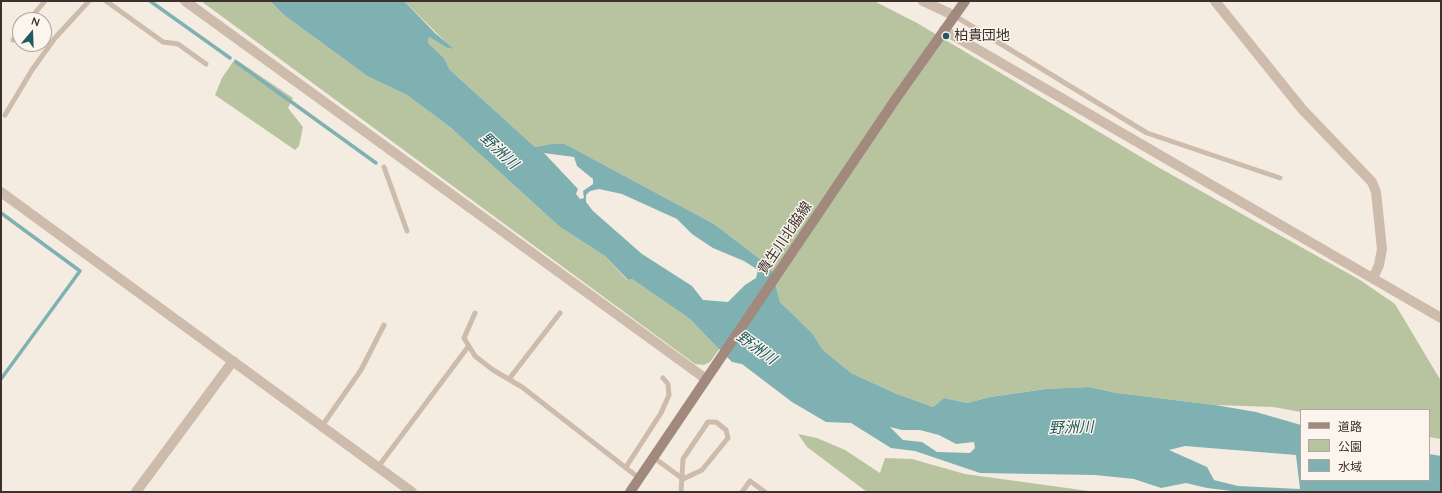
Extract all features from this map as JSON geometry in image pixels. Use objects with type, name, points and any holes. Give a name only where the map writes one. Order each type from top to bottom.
[{"type":"main road","name":"貴生川北脇線","points":[[630,492],[895,100],[965,1]]},
{"type":"street","points":[[185,1],[706,379]]},
{"type":"street","points":[[923,1],[955,16]]},
{"type":"street","points":[[1216,1],[1302,110],[1372,182],[1376,192],[1382,249],[1379,265],[1373,278]]},
{"type":"street","points":[[944,30],[1441,318]]},
{"type":"street","points":[[1,192],[412,492]]},
{"type":"street","points":[[136,492],[233,361]]},
{"type":"lane","points":[[36,12],[45,1]]},
{"type":"lane","points":[[5,115],[32,70],[55,38],[89,1]]},
{"type":"lane","points":[[106,1],[163,42],[178,44],[206,64]]},
{"type":"lane","points":[[955,16],[1148,133],[1280,178]]},
{"type":"lane","points":[[384,167],[407,231]]},
{"type":"lane","points":[[475,313],[466,330],[464,338],[468,347],[475,356],[522,387],[639,478]]},
{"type":"lane","points":[[509,379],[560,313]]},
{"type":"lane","points":[[322,426],[361,370],[384,325]]},
{"type":"lane","points":[[378,467],[468,347]]},
{"type":"lane","points":[[626,467],[661,413],[669,395],[668,384],[663,378]]},
{"type":"lane","points":[[681,492],[684,479],[684,459],[708,422],[716,422],[726,430],[728,438],[702,470],[684,479]]},
{"type":"lane","points":[[653,457],[684,479]]},
{"type":"lane","points":[[742,492],[750,481],[765,492]]},
{"type":"green space","points":[[201,1],[270,1],[284,15],[367,76],[407,95],[450,127],[560,227],[605,256],[627,280],[632,279],[690,319],[720,348],[710,362],[704,365],[695,364]]},
{"type":"green space","points":[[404,1],[874,1],[917,23],[1156,166],[1360,280],[1395,304],[1441,381],[1441,439],[1430,437],[1430,409],[1300,409],[1300,412],[1273,407],[1215,405],[1117,393],[1089,387],[1046,389],[990,397],[967,403],[944,398],[933,407],[897,394],[851,373],[822,349],[813,334],[780,302],[772,271],[760,259],[714,224],[565,144],[551,144],[535,147],[450,70],[444,58],[428,43],[429,37],[447,48],[453,49]]},
{"type":"green space","points":[[235,59],[293,98],[288,108],[303,127],[299,146],[295,150],[215,95],[222,78]]},
{"type":"green space","points":[[798,434],[817,438],[845,450],[880,473],[885,458],[912,459],[965,474],[1096,492],[867,492],[807,447]]},
{"type":"water","name":"野洲川","points":[[270,1],[404,1],[435,33],[454,49],[447,48],[429,37],[428,43],[444,58],[450,70],[535,147],[551,144],[565,144],[714,224],[760,259],[772,271],[780,302],[813,334],[822,349],[851,373],[897,394],[933,407],[944,398],[967,403],[990,397],[1046,389],[1089,387],[1117,393],[1215,405],[1256,412],[1300,425],[1300,481],[1430,481],[1430,454],[1441,456],[1441,492],[1240,492],[1207,488],[1186,483],[1161,488],[1134,479],[1095,475],[980,473],[915,451],[891,448],[851,423],[826,422],[792,402],[742,364],[732,362],[690,319],[632,279],[628,280],[605,256],[560,227],[450,127],[407,95],[367,76],[284,15]],"holes":[[[544,153],[574,157],[577,166],[593,179],[593,184],[583,191],[584,198],[580,199],[576,194],[578,189]],[[599,189],[622,194],[677,219],[692,234],[713,248],[744,261],[758,270],[756,278],[745,285],[728,302],[703,300],[692,286],[642,254],[593,211],[586,202],[586,195],[590,191]],[[890,427],[902,430],[920,430],[939,435],[956,444],[974,442],[975,448],[970,453],[937,452],[922,442],[903,440]],[[1185,446],[1296,455],[1300,489],[1238,486],[1214,480],[1207,467],[1169,450]]]},
{"type":"waterway","points":[[150,1],[230,58]]},
{"type":"waterway","points":[[236,62],[376,163]]},
{"type":"waterway","points":[[1,213],[80,271],[1,379]]},
{"type":"place","name":"柏貴団地","points":[[946,36]]}]
